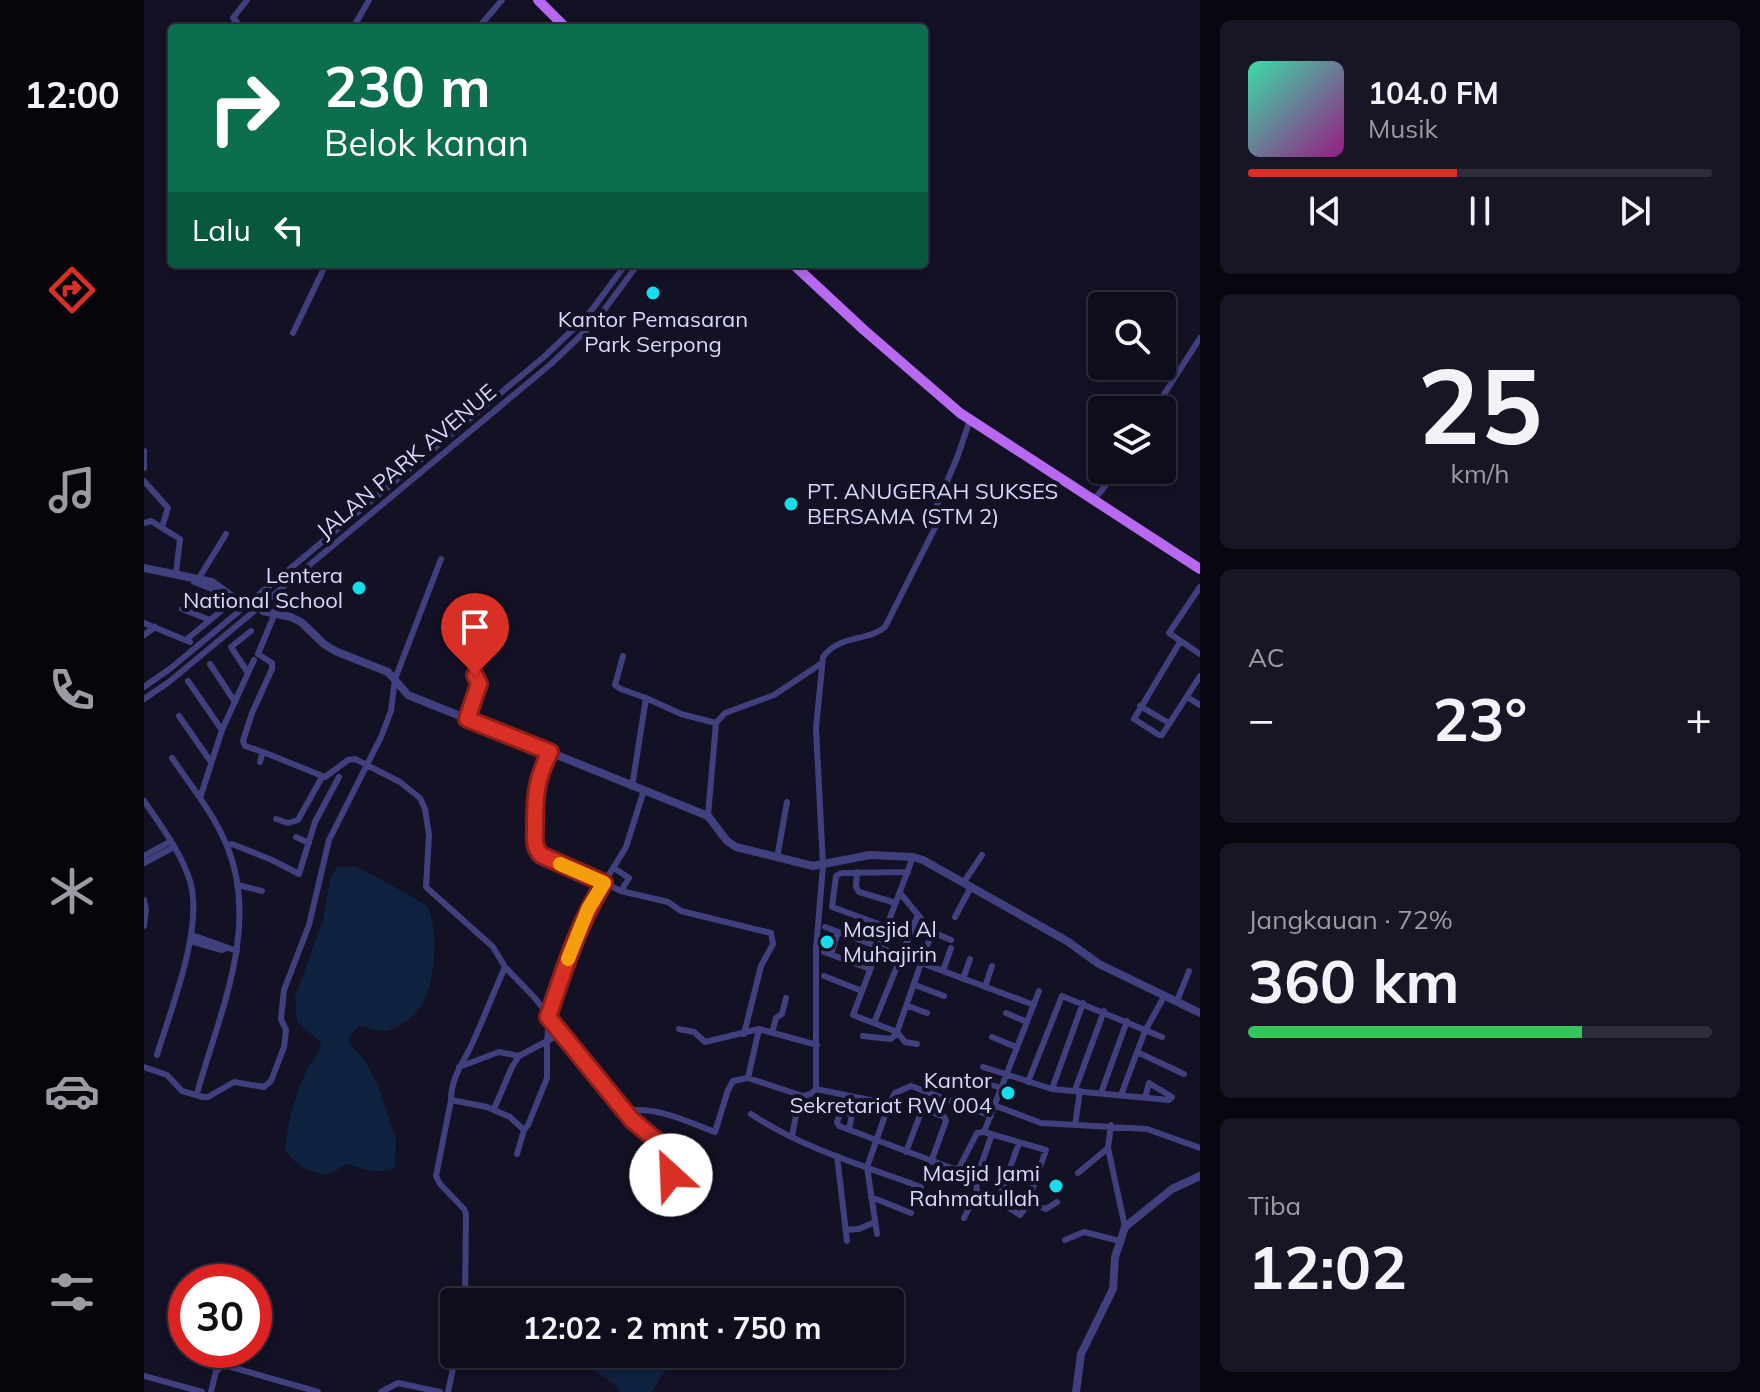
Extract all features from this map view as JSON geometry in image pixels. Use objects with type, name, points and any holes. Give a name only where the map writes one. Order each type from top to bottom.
[{"type":"main road","points":[[538,0],[562,24]]},
{"type":"main road","points":[[797,268],[864,330],[970,420],[1200,569]]},
{"type":"street","points":[[238,24],[233,18],[247,0]]},
{"type":"street","points":[[355,24],[369,0]]},
{"type":"street","points":[[481,24],[502,0]]},
{"type":"street","points":[[293,333],[324,268]]},
{"type":"street","name":"JALAN PARK AVENUE","points":[[144,687],[545,356],[588,315],[623,268]]},
{"type":"street","name":"JALAN PARK AVENUE","points":[[144,699],[169,682],[540,373],[596,321],[635,268]]},
{"type":"street","points":[[595,306],[602,313]]},
{"type":"street","points":[[588,315],[596,321]]},
{"type":"street","points":[[1163,396],[1200,338]]},
{"type":"street","points":[[625,1111],[640,1109],[666,1114],[715,1132],[731,1084],[748,1078],[800,1096],[808,1096],[816,1089],[816,949],[823,866],[816,728],[822,663],[824,655],[838,644],[885,627],[942,514],[936,507],[970,420]]},
{"type":"street","points":[[144,451],[144,468]]},
{"type":"street","points":[[144,481],[168,508],[162,527]]},
{"type":"street","points":[[1093,501],[1107,484]]},
{"type":"street","points":[[144,523],[151,521],[181,541],[176,573]]},
{"type":"street","points":[[196,580],[226,534]]},
{"type":"street","points":[[144,1067],[167,1075],[182,1091],[203,1097],[234,1082],[264,1087],[271,1081],[284,1047],[286,1030],[281,1019],[284,990],[309,925],[329,840],[391,711],[395,679],[441,559]]},
{"type":"street","points":[[144,568],[196,580],[225,601],[221,611],[187,639]]},
{"type":"street","points":[[196,580],[212,582],[242,604]]},
{"type":"street","points":[[1200,587],[1170,630],[1171,635],[1200,654]]},
{"type":"street","points":[[182,609],[210,620]]},
{"type":"street","points":[[263,611],[301,622],[324,644],[383,669],[408,695],[708,816],[730,844],[804,865],[823,866],[859,856],[913,857],[933,864],[1067,941],[1099,964],[1200,1013]]},
{"type":"street","points":[[275,613],[258,654],[272,663],[272,669],[244,733],[245,746],[322,777],[348,760],[355,759],[400,782],[420,798],[429,835],[426,887],[493,947],[505,967],[534,997],[625,1111],[656,1140],[671,1167],[670,1177],[660,1188],[646,1189]]},
{"type":"street","points":[[467,719],[479,684],[475,670],[500,617]]},
{"type":"street","points":[[144,623],[187,639],[195,647]]},
{"type":"street","points":[[144,635],[155,627]]},
{"type":"street","points":[[248,673],[231,647],[251,631]]},
{"type":"street","points":[[1180,642],[1134,719],[1159,735],[1164,734],[1200,676]]},
{"type":"street","points":[[623,656],[615,685],[618,688],[681,714],[716,723]]},
{"type":"street","points":[[200,799],[222,730],[254,660]]},
{"type":"street","points":[[708,816],[716,723],[725,713],[774,695],[822,663]]},
{"type":"street","points":[[210,664],[235,702]]},
{"type":"street","points":[[163,674],[169,682]]},
{"type":"street","points":[[188,681],[222,730]]},
{"type":"street","points":[[1187,697],[1200,705]]},
{"type":"street","points":[[632,787],[646,698]]},
{"type":"street","points":[[1140,706],[1169,723]]},
{"type":"street","points":[[179,716],[211,762]]},
{"type":"street","points":[[260,762],[263,752]]},
{"type":"street","points":[[550,752],[536,786],[533,808],[535,849],[541,855],[621,891],[668,902],[681,911],[771,933],[773,944],[761,966],[744,1034]]},
{"type":"street","points":[[172,758],[227,846],[238,885],[241,927],[237,951],[198,1090]]},
{"type":"street","points":[[276,819],[288,823],[298,820],[322,777]]},
{"type":"street","points":[[227,846],[232,844],[299,874],[315,822],[339,777]]},
{"type":"street","points":[[517,1154],[546,1081],[549,1018],[577,932],[626,847],[644,790]]},
{"type":"street","points":[[144,801],[173,844],[191,884],[191,938],[157,1055]]},
{"type":"street","points":[[777,858],[787,802]]},
{"type":"street","points":[[296,837],[309,843]]},
{"type":"street","points":[[144,863],[173,844]]},
{"type":"street","points":[[144,856],[155,854]]},
{"type":"street","points":[[955,917],[982,855]]},
{"type":"street","points":[[913,857],[853,1015],[897,1032],[905,1042],[917,1044]]},
{"type":"street","points":[[614,868],[629,878],[621,891]]},
{"type":"street","points":[[857,872],[857,891],[896,903]]},
{"type":"street","points":[[832,907],[837,875],[908,872]]},
{"type":"street","points":[[238,885],[262,891]]},
{"type":"street","points":[[900,893],[932,932],[951,944],[943,971]]},
{"type":"street","points":[[144,900],[144,926]]},
{"type":"street","points":[[819,903],[887,927]]},
{"type":"street","points":[[874,1023],[918,915]]},
{"type":"street","points":[[825,927],[1034,1005]]},
{"type":"street","points":[[838,932],[827,953],[870,969]]},
{"type":"street","points":[[863,1036],[890,1039],[897,1032],[932,932]]},
{"type":"street","points":[[191,938],[237,951]]},
{"type":"street","points":[[963,979],[970,959]]},
{"type":"street","points":[[985,987],[992,966]]},
{"type":"street","points":[[465,1288],[466,1214],[436,1176],[452,1086],[505,967]]},
{"type":"street","points":[[1177,1001],[1189,971]]},
{"type":"street","points":[[824,976],[862,991]]},
{"type":"street","points":[[915,985],[944,996]]},
{"type":"street","points":[[964,1218],[977,1192],[976,1179],[991,1116],[1039,991]]},
{"type":"street","points":[[1121,1095],[1145,1031],[1165,995]]},
{"type":"street","points":[[1028,1082],[1060,997],[1065,996],[1104,1011],[1162,1037]]},
{"type":"street","points":[[772,1033],[786,998]]},
{"type":"street","points":[[1052,1089],[1083,1003]]},
{"type":"street","points":[[908,1006],[927,1013]]},
{"type":"street","points":[[1075,1125],[1077,1090],[1104,1011]]},
{"type":"street","points":[[1006,1013],[1027,1022]]},
{"type":"street","points":[[1101,1093],[1127,1021]]},
{"type":"street","points":[[679,1029],[694,1032],[705,1042],[759,1029],[817,1045]]},
{"type":"street","points":[[748,1078],[759,1029]]},
{"type":"street","points":[[494,1109],[519,1056],[562,1033]]},
{"type":"street","points":[[992,1037],[1016,1047]]},
{"type":"street","points":[[459,1067],[499,1052],[519,1056]]},
{"type":"street","points":[[1137,1052],[1184,1074]]},
{"type":"street","points":[[983,1067],[1052,1089],[1145,1098]]},
{"type":"street","points":[[982,1082],[1001,1088]]},
{"type":"street","points":[[877,1234],[867,1167],[895,1093],[911,1086],[991,1116]]},
{"type":"street","points":[[816,1089],[889,1104]]},
{"type":"street","points":[[792,1136],[800,1096]]},
{"type":"street","points":[[451,1100],[494,1109],[510,1117],[524,1130]]},
{"type":"street","points":[[996,1106],[1041,1123],[1147,1129],[1200,1148]]},
{"type":"street","points":[[906,1152],[922,1112],[926,1110],[940,1115],[946,1121],[931,1162]]},
{"type":"street","points":[[751,1114],[766,1125],[837,1156],[921,1187]]},
{"type":"street","points":[[1111,1125],[1108,1148],[1125,1227]]},
{"type":"street","points":[[849,1129],[876,1142],[954,1169],[959,1168],[977,1133],[988,1133],[1047,1152],[1028,1203],[1020,1215],[998,1201],[1019,1143]]},
{"type":"street","points":[[1078,1173],[1108,1148]]},
{"type":"street","points":[[837,1156],[847,1241]]},
{"type":"street","points":[[1076,1392],[1081,1354],[1109,1300],[1114,1282],[1115,1257],[1125,1227],[1172,1189],[1200,1176]]},
{"type":"street","points":[[871,1197],[911,1213]]},
{"type":"street","points":[[1028,1203],[1046,1209],[1057,1202]]},
{"type":"street","points":[[846,1230],[859,1229],[875,1222]]},
{"type":"street","points":[[1065,1240],[1084,1232],[1120,1241]]},
{"type":"street","points":[[211,1392],[216,1371],[224,1365],[318,1392]]},
{"type":"street","points":[[448,1392],[453,1368]]},
{"type":"street","points":[[144,1376],[202,1392]]},
{"type":"street","points":[[381,1392],[398,1383],[440,1392]]},
{"type":"water","points":[[337,867],[361,869],[426,906],[433,926],[434,954],[427,994],[417,1011],[403,1023],[386,1031],[359,1026],[351,1034],[349,1042],[365,1061],[377,1083],[396,1140],[395,1168],[377,1171],[347,1164],[327,1175],[303,1167],[285,1150],[297,1095],[321,1042],[297,1022],[295,997],[323,920],[330,879]]},
{"type":"water","points":[[590,1368],[667,1368],[651,1392],[620,1392],[613,1383]]},
{"type":"slow traffic","points":[[560,864],[604,883],[577,932],[568,959]]},
{"type":"place","name":"Kantor Pemasaran Park Serpong","points":[[653,293]]},
{"type":"place","name":"PT. ANUGERAH SUKSES BERSAMA (STM 2)","points":[[791,504]]},
{"type":"place","name":"Lentera National School","points":[[359,588]]},
{"type":"place","name":"Masjid Al Muhajirin","points":[[827,942]]},
{"type":"place","name":"Kantor Sekretariat RW 004","points":[[1008,1093]]},
{"type":"place","name":"Masjid Jami Rahmatullah","points":[[1056,1186]]},
{"type":"route","points":[[475,675],[479,684],[467,719],[550,752],[536,786],[533,808],[535,849],[541,855],[604,883],[577,932],[548,1017],[632,1120],[656,1140],[671,1167],[671,1175]]}]
